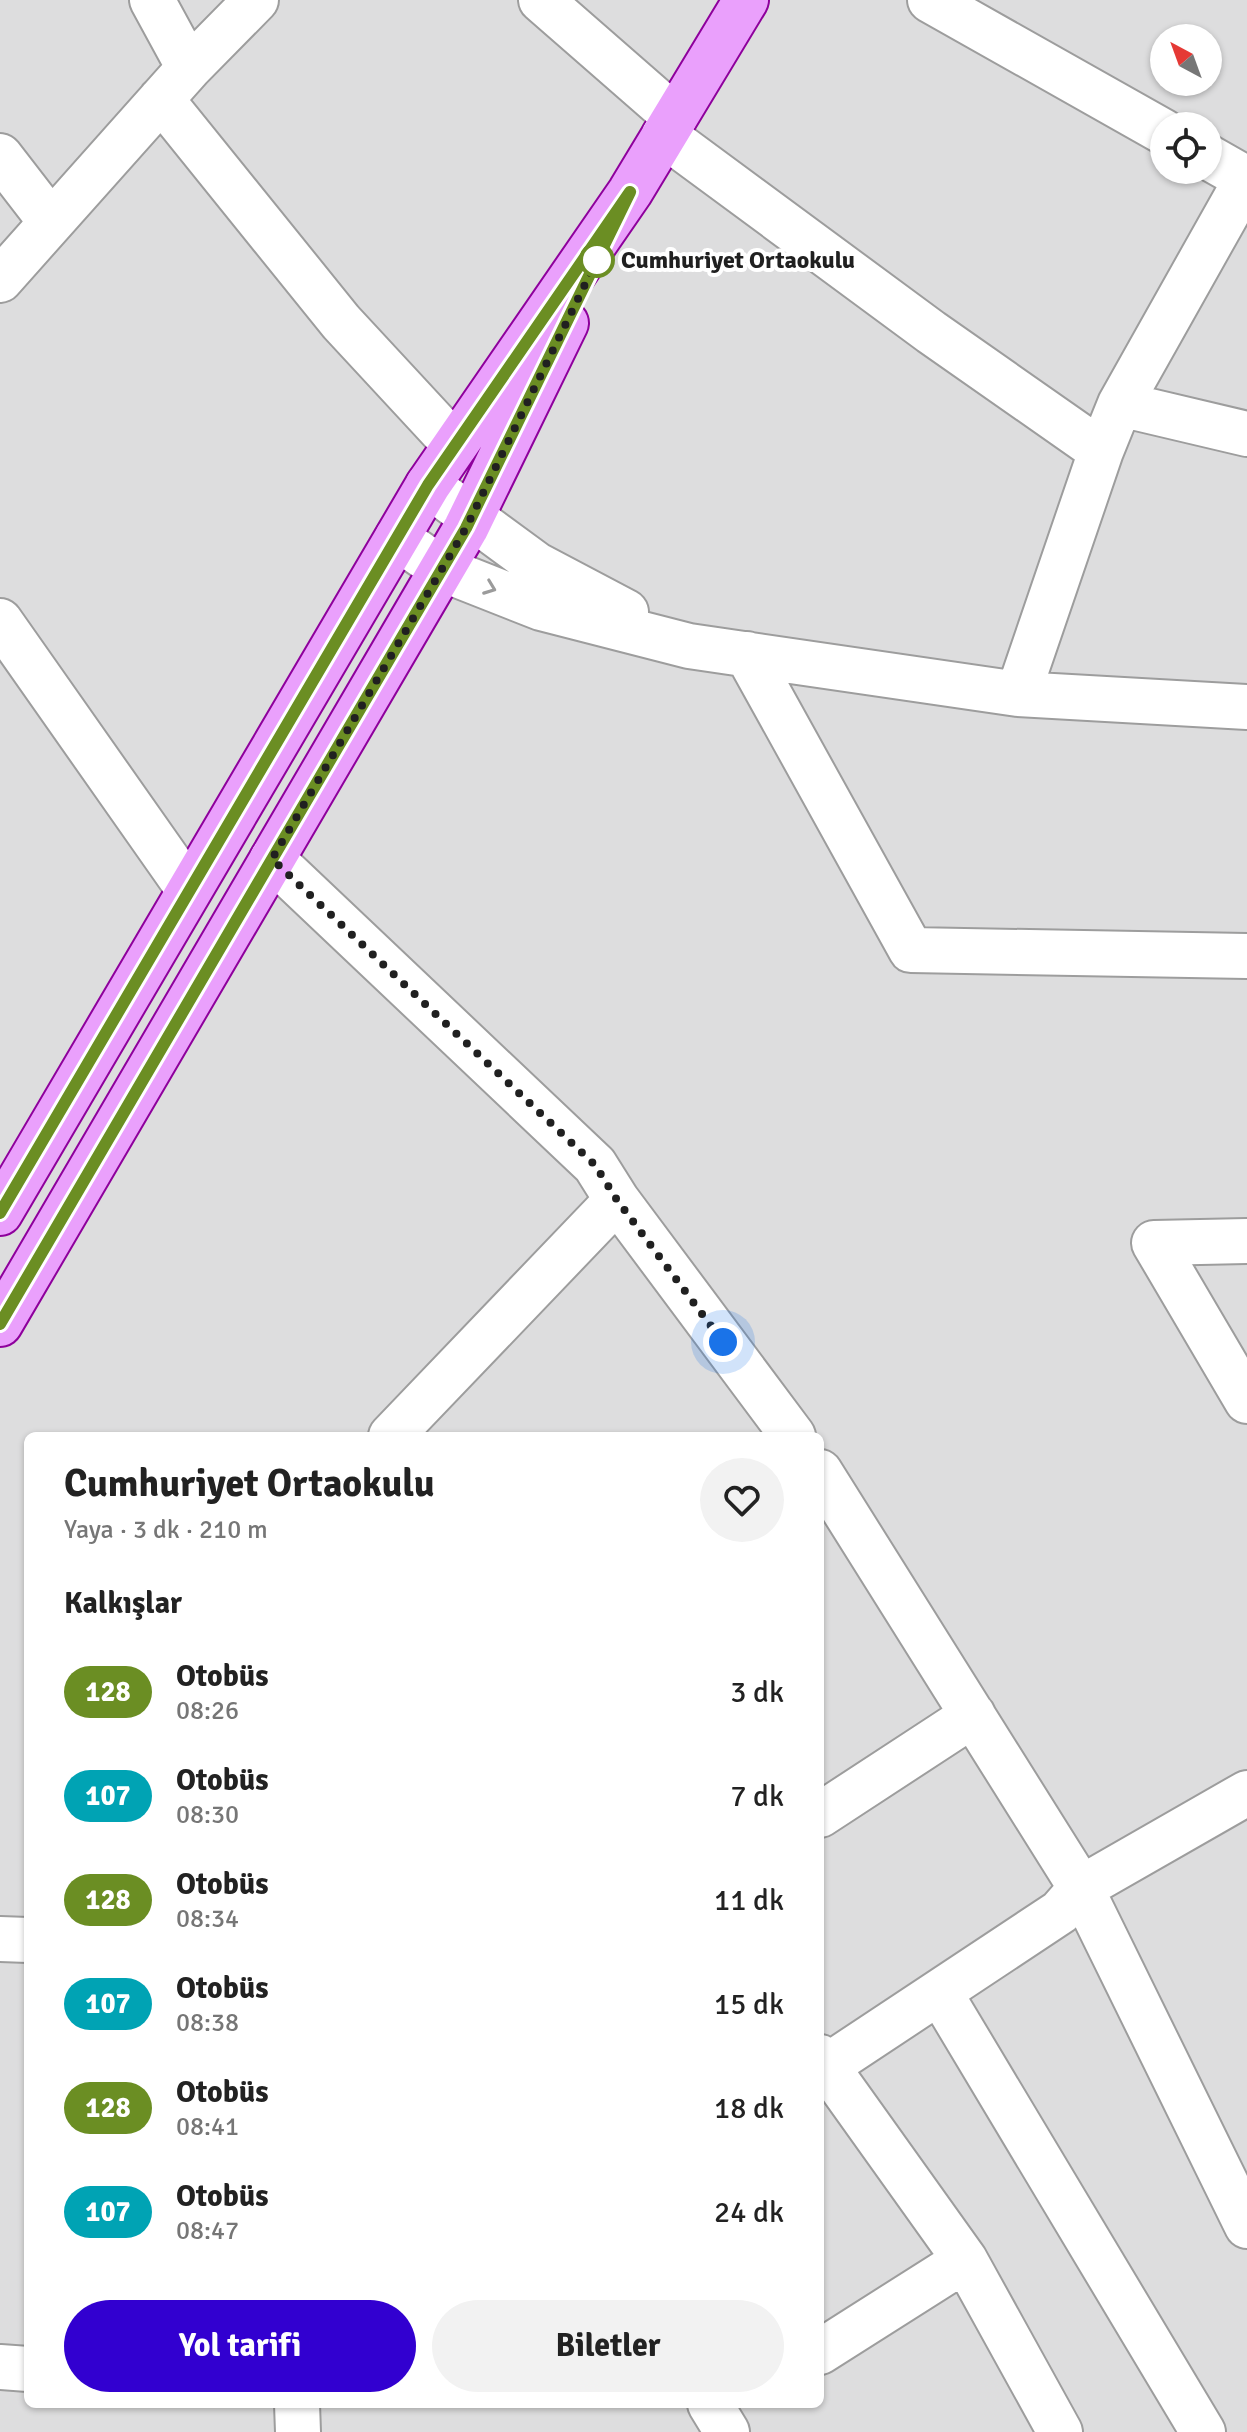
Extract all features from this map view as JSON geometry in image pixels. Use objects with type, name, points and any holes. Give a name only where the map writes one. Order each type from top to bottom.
[{"type":"main road","points":[[0,1213],[428,485],[630,192],[746,0]]},
{"type":"main road","points":[[0,1324],[442,569],[472,515],[630,192]]},
{"type":"street","points":[[152,0],[175,83],[341,322],[455,445]]},
{"type":"street","points":[[0,280],[175,83],[256,0]]},
{"type":"street","points":[[541,0],[670,126],[931,332],[1101,451]]},
{"type":"street","points":[[930,0],[1150,124]]},
{"type":"street","points":[[0,156],[51,222]]},
{"type":"street","points":[[1018,694],[1120,404],[1247,179],[1222,165]]},
{"type":"street","points":[[1120,404],[1247,434]]},
{"type":"street","points":[[428,485],[537,565],[689,646]]},
{"type":"street","points":[[397,538],[442,569],[541,608],[689,646],[1018,694],[1247,707]]},
{"type":"street","points":[[0,621],[189,890]]},
{"type":"street","points":[[747,654],[911,950],[1247,956]]},
{"type":"street","points":[[272,859],[595,1165],[617,1200],[790,1432]]},
{"type":"street","points":[[395,1432],[617,1200]]},
{"type":"street","points":[[1247,1241],[1154,1243],[1247,1401]]},
{"type":"street","points":[[824,1484],[1081,1888],[1247,2226]]},
{"type":"street","points":[[824,1812],[973,1715]]},
{"type":"street","points":[[824,2064],[940,1993],[1060,1912],[1081,1888],[1247,1793]]},
{"type":"street","points":[[0,1939],[24,1940]]},
{"type":"street","points":[[940,1993],[1203,2432]]},
{"type":"street","points":[[824,2068],[965,2260],[1060,2432]]},
{"type":"street","points":[[824,2349],[965,2260]]},
{"type":"street","points":[[0,2367],[24,2369]]},
{"type":"street","points":[[297,2408],[298,2432]]},
{"type":"shaded area","points":[[0,0],[1247,0],[1247,2432],[0,2432]]},
{"type":"bus line","name":"128","points":[[0,1213],[428,485],[630,192],[466,528],[0,1324]]},
{"type":"place","name":"Cumhuriyet Ortaokulu","points":[[597,260]]},
{"type":"route","points":[[597,260],[466,528],[272,859],[595,1165],[617,1200],[723,1342]]}]
